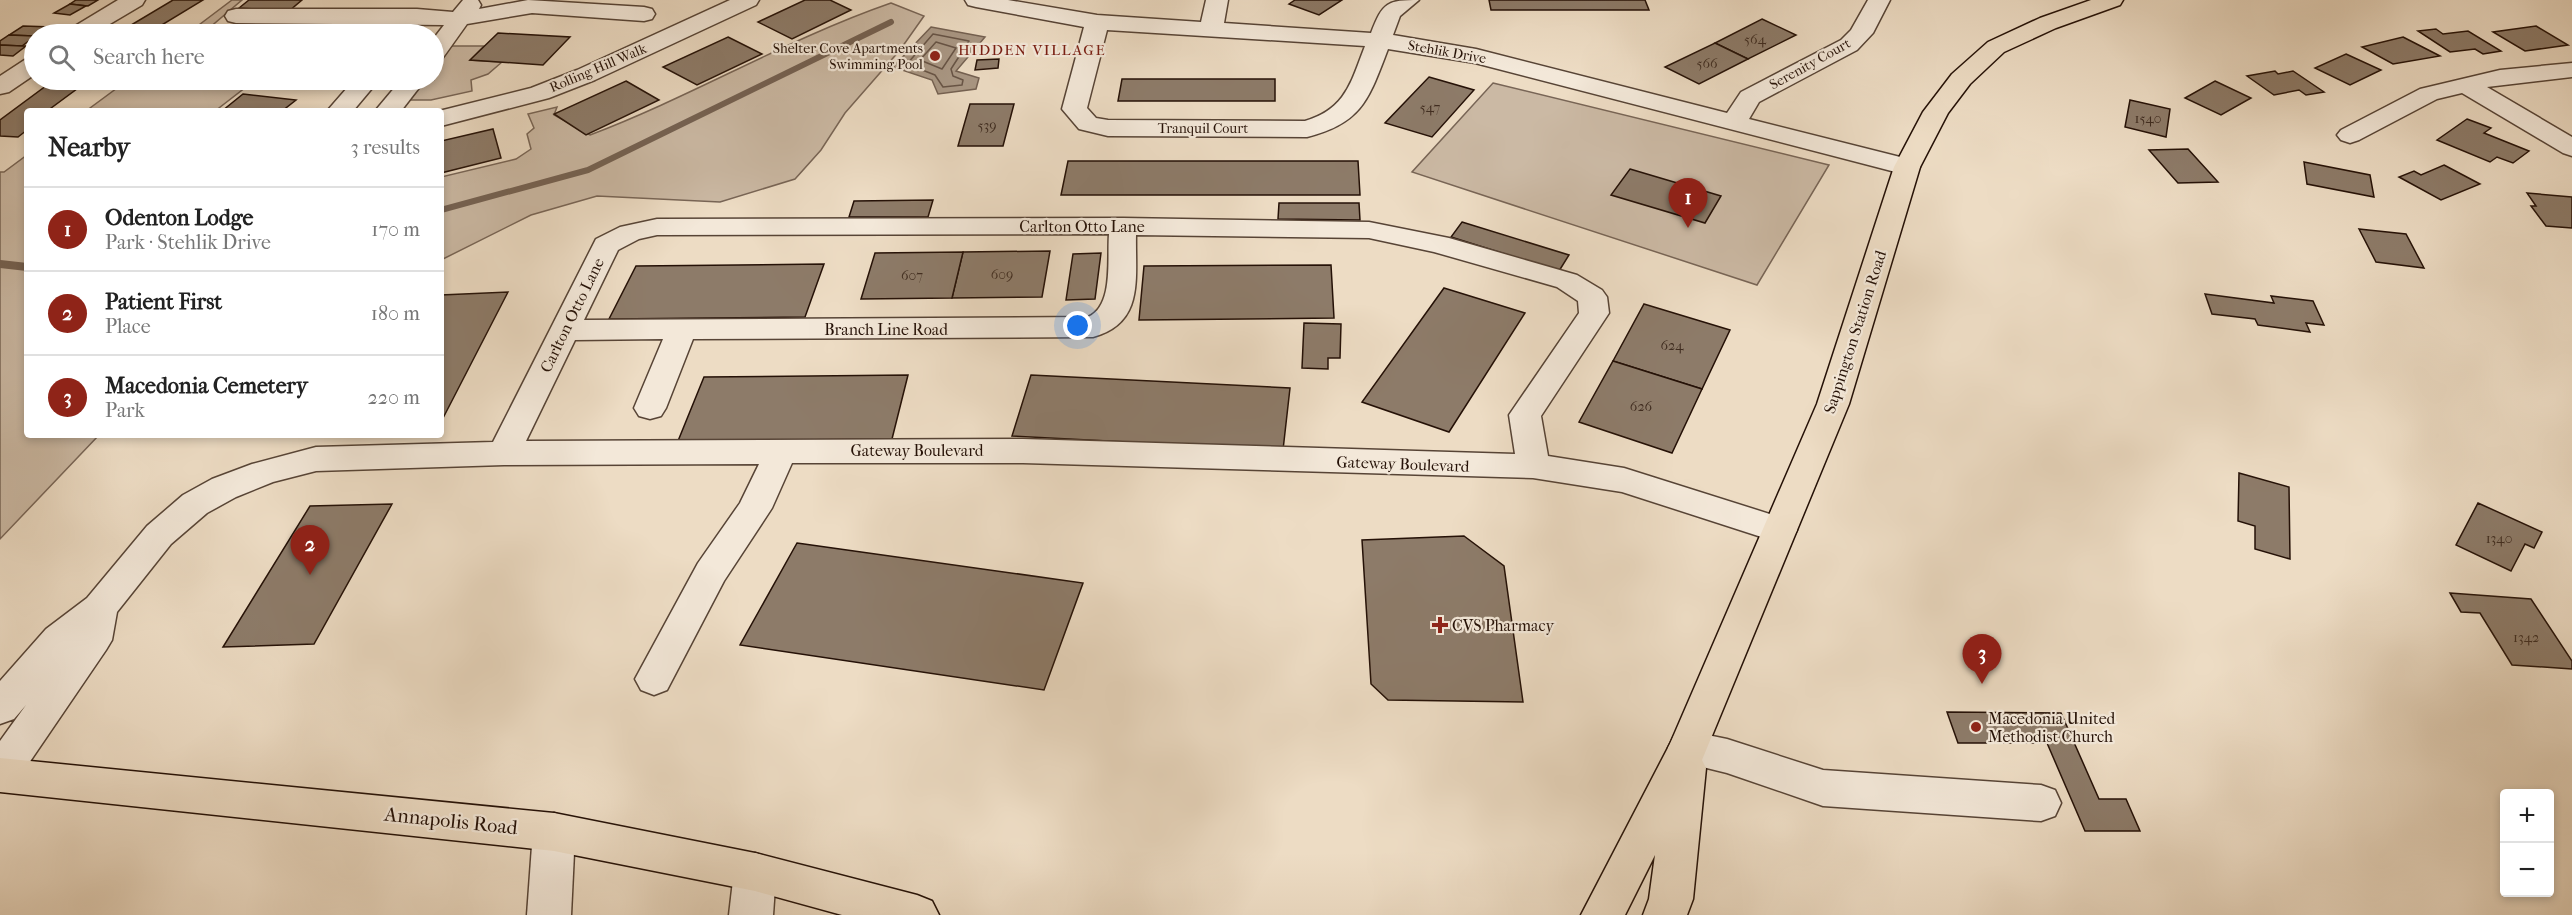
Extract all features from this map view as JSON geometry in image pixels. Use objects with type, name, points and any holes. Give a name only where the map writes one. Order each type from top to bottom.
[{"type":"main road","name":"Sappington Station Road","points":[[1603,915],[1688,748],[1717,674],[1833,404],[1906,167],[1936,112],[1954,87],[1996,47],[2048,23],[2112,0]]},
{"type":"main road","name":"Sappington Station Road","points":[[1665,915],[1671,899],[1688,748]]},
{"type":"main road","name":"Annapolis Road","points":[[0,774],[554,832],[755,872],[889,912]]},
{"type":"street","points":[[94,24],[134,0]]},
{"type":"street","points":[[342,15],[359,0]]},
{"type":"street","points":[[444,40],[474,0]]},
{"type":"street","name":"Stehlik Drive","points":[[976,0],[1047,15],[1097,22],[1378,40],[1487,59],[1906,167]]},
{"type":"street","points":[[1211,31],[1217,0]]},
{"type":"street","points":[[1378,40],[1390,13],[1408,0]]},
{"type":"street","name":"Serenity Court","points":[[1734,122],[1750,97],[1849,45],[1861,33],[1879,0]]},
{"type":"street","name":"Rolling Hill Walk","points":[[444,117],[559,86],[735,2]]},
{"type":"street","points":[[236,16],[417,16],[459,19],[532,6],[644,14]]},
{"type":"street","name":"Tranquil Court","points":[[1097,22],[1074,109],[1088,124],[1108,128],[1307,129],[1329,122],[1344,112],[1359,92],[1378,40]]},
{"type":"street","points":[[2350,135],[2429,94],[2500,77],[2572,70]]},
{"type":"street","points":[[0,87],[24,71]]},
{"type":"street","points":[[2464,84],[2572,148]]},
{"type":"street","points":[[343,108],[358,90]]},
{"type":"street","points":[[390,108],[405,90]]},
{"type":"street","name":"Carlton Otto Lane","points":[[504,453],[606,245],[630,233],[657,227],[1123,226],[1369,230],[1439,244],[1567,281],[1592,297],[1594,313],[1526,415],[1533,466]]},
{"type":"street","name":"Branch Line Road","points":[[565,330],[1093,327],[1108,320],[1119,302],[1123,226]]},
{"type":"street","points":[[650,408],[682,330]]},
{"type":"street","points":[[654,679],[711,573],[755,508],[782,450]]},
{"type":"street","name":"Gateway Boulevard","points":[[0,708],[59,639],[100,608],[159,535],[195,504],[224,488],[264,472],[316,459],[504,453],[782,450],[1023,451],[1533,466],[1624,480],[1780,531]]},
{"type":"street","name":"Gateway Boulevard","points":[[0,774],[93,640],[100,608]]},
{"type":"street","points":[[1688,748],[1727,756],[1823,788],[2041,803]]},
{"type":"street","points":[[549,915],[554,832]]},
{"type":"street","points":[[751,915],[755,872]]},
{"type":"shaded area","points":[[232,0],[242,0],[214,24],[200,24]]},
{"type":"shaded area","points":[[891,3],[924,16],[900,50],[845,113],[821,150],[795,179],[720,202],[597,196],[531,215],[444,258],[444,176],[516,159],[531,149],[527,134],[534,128],[528,114],[557,107],[554,115],[590,135],[666,103],[852,17]]},
{"type":"shaded area","points":[[450,46],[484,46],[470,60],[502,62],[488,74],[471,80],[472,91],[431,100],[405,100],[412,90],[444,90],[444,53]]},
{"type":"shaded area","points":[[1493,83],[1829,165],[1757,285],[1412,172]]},
{"type":"shaded area","points":[[114,90],[242,90],[219,108],[90,108]]},
{"type":"shaded area","points":[[24,157],[24,438],[96,438],[0,539],[0,172],[4,172]]},
{"type":"water","name":"Shelter Cove Apartments Swimming Pool","points":[[931,27],[985,37],[956,71],[979,78],[976,89],[938,94],[932,80],[893,67]]},
{"type":"building","points":[[76,0],[98,0],[88,6],[70,4]]},
{"type":"building","points":[[173,0],[203,0],[163,24],[133,24]]},
{"type":"building","points":[[249,0],[302,0],[289,11],[239,8]]},
{"type":"building","points":[[805,0],[830,0],[851,10],[792,39],[758,22]]},
{"type":"building","points":[[1295,0],[1342,0],[1319,15],[1289,4]]},
{"type":"building","points":[[1489,0],[1645,0],[1649,10],[1491,10]]},
{"type":"building","points":[[70,4],[86,6],[70,15],[54,13]]},
{"type":"building","points":[[1762,19],[1796,35],[1748,59],[1715,43]]},
{"type":"building","points":[[23,26],[24,26],[24,36],[9,35]]},
{"type":"building","points":[[2536,26],[2568,45],[2525,51],[2493,32]]},
{"type":"building","points":[[2436,29],[2443,34],[2468,31],[2501,51],[2483,54],[2475,49],[2450,52],[2418,31]]},
{"type":"building","points":[[498,33],[570,37],[543,65],[470,60]]},
{"type":"building","points":[[9,35],[24,36],[22,46],[0,45],[0,41]]},
{"type":"building","points":[[728,37],[762,54],[697,85],[663,67]]},
{"type":"building","points":[[2403,37],[2440,56],[2393,64],[2362,47]]},
{"type":"building","points":[[1715,43],[1748,59],[1699,84],[1665,67]]},
{"type":"building","points":[[0,45],[24,46],[13,56],[0,55]]},
{"type":"building","points":[[2346,54],[2381,70],[2350,85],[2315,68]]},
{"type":"building","points":[[999,59],[998,68],[975,70],[977,60]]},
{"type":"building","points":[[2275,71],[2278,74],[2293,71],[2324,92],[2306,95],[2299,90],[2274,95],[2247,76]]},
{"type":"building","points":[[1429,77],[1474,90],[1432,137],[1385,123]]},
{"type":"building","points":[[1122,79],[1275,79],[1275,101],[1118,101]]},
{"type":"building","points":[[626,81],[659,100],[586,135],[554,114]]},
{"type":"building","points":[[2215,81],[2251,98],[2221,115],[2185,98]]},
{"type":"building","points":[[40,90],[75,90],[51,108],[24,108],[24,132],[18,137],[0,136],[0,120]]},
{"type":"building","points":[[243,94],[296,100],[286,108],[226,108]]},
{"type":"building","points":[[2130,100],[2170,109],[2166,137],[2125,127]]},
{"type":"building","points":[[970,104],[1014,104],[1003,146],[958,146]]},
{"type":"building","points":[[2467,119],[2491,128],[2484,133],[2529,151],[2513,163],[2497,157],[2490,162],[2437,140]]},
{"type":"building","points":[[493,129],[501,158],[444,172],[444,140]]},
{"type":"building","points":[[2188,149],[2218,182],[2178,183],[2149,150]]},
{"type":"building","points":[[1068,161],[1358,161],[1360,195],[1061,195]]},
{"type":"building","points":[[2304,162],[2370,175],[2374,197],[2307,184]]},
{"type":"building","points":[[2444,165],[2480,184],[2441,200],[2399,177],[2414,171],[2421,175]]},
{"type":"building","points":[[1630,169],[1721,196],[1705,223],[1611,195]]},
{"type":"building","points":[[2527,193],[2572,197],[2572,228],[2546,226],[2531,206],[2536,206]]},
{"type":"building","points":[[933,200],[928,217],[849,217],[854,201]]},
{"type":"building","points":[[1279,203],[1359,203],[1360,220],[1278,219]]},
{"type":"building","points":[[1462,222],[1569,255],[1559,271],[1451,237]]},
{"type":"building","points":[[2359,229],[2406,234],[2424,268],[2376,262]]},
{"type":"building","points":[[1050,251],[1042,297],[952,298],[963,252]]},
{"type":"building","points":[[963,252],[952,298],[861,299],[875,253]]},
{"type":"building","points":[[1101,253],[1095,299],[1066,300],[1073,254]]},
{"type":"building","points":[[824,264],[805,317],[609,319],[636,266]]},
{"type":"building","points":[[1331,265],[1334,318],[1139,320],[1144,266]]},
{"type":"building","points":[[1444,288],[1525,313],[1449,432],[1362,402]]},
{"type":"building","points":[[508,292],[444,416],[444,295]]},
{"type":"building","points":[[2205,294],[2274,303],[2271,296],[2313,301],[2324,325],[2306,323],[2310,332],[2258,325],[2255,319],[2212,314]]},
{"type":"building","points":[[1644,304],[1730,330],[1702,389],[1613,361]]},
{"type":"building","points":[[1304,323],[1341,324],[1340,358],[1328,358],[1328,369],[1302,368]]},
{"type":"building","points":[[1613,361],[1702,389],[1672,453],[1579,422]]},
{"type":"building","points":[[908,375],[892,439],[678,441],[704,377]]},
{"type":"building","points":[[1031,375],[1290,388],[1283,450],[1012,436]]},
{"type":"building","points":[[2239,473],[2289,487],[2290,559],[2255,549],[2255,526],[2238,521]]},
{"type":"building","points":[[2478,503],[2542,532],[2534,548],[2525,544],[2511,571],[2456,545]]},
{"type":"building","points":[[392,504],[314,644],[223,647],[310,506]]},
{"type":"building","name":"CVS Pharmacy","points":[[1464,536],[1504,566],[1523,702],[1388,700],[1371,684],[1362,540]]},
{"type":"building","points":[[797,543],[1083,583],[1044,690],[740,645]]},
{"type":"building","points":[[2450,593],[2531,599],[2572,661],[2572,669],[2512,665],[2480,613],[2461,612]]},
{"type":"building","points":[[1947,712],[2061,713],[2099,799],[2126,799],[2140,831],[2085,831],[2047,743],[1958,743]]},
{"type":"waterway","points":[[444,209],[588,170],[891,22]]},
{"type":"waterway","points":[[0,264],[24,267]]},
{"type":"place","name":"Shelter Cove Apartments Swimming Pool","points":[[935,56]]},
{"type":"place","name":"Odenton Lodge","points":[[1688,228]]},
{"type":"place","name":"Patient First","points":[[310,575]]},
{"type":"place","name":"CVS Pharmacy","points":[[1440,625]]},
{"type":"place","name":"Macedonia Cemetery","points":[[1982,684]]},
{"type":"place","name":"Macedonia United Methodist Church","points":[[1976,727]]},
{"type":"district","name":"HIDDEN VILLAGE","points":[[1032,50]]}]
